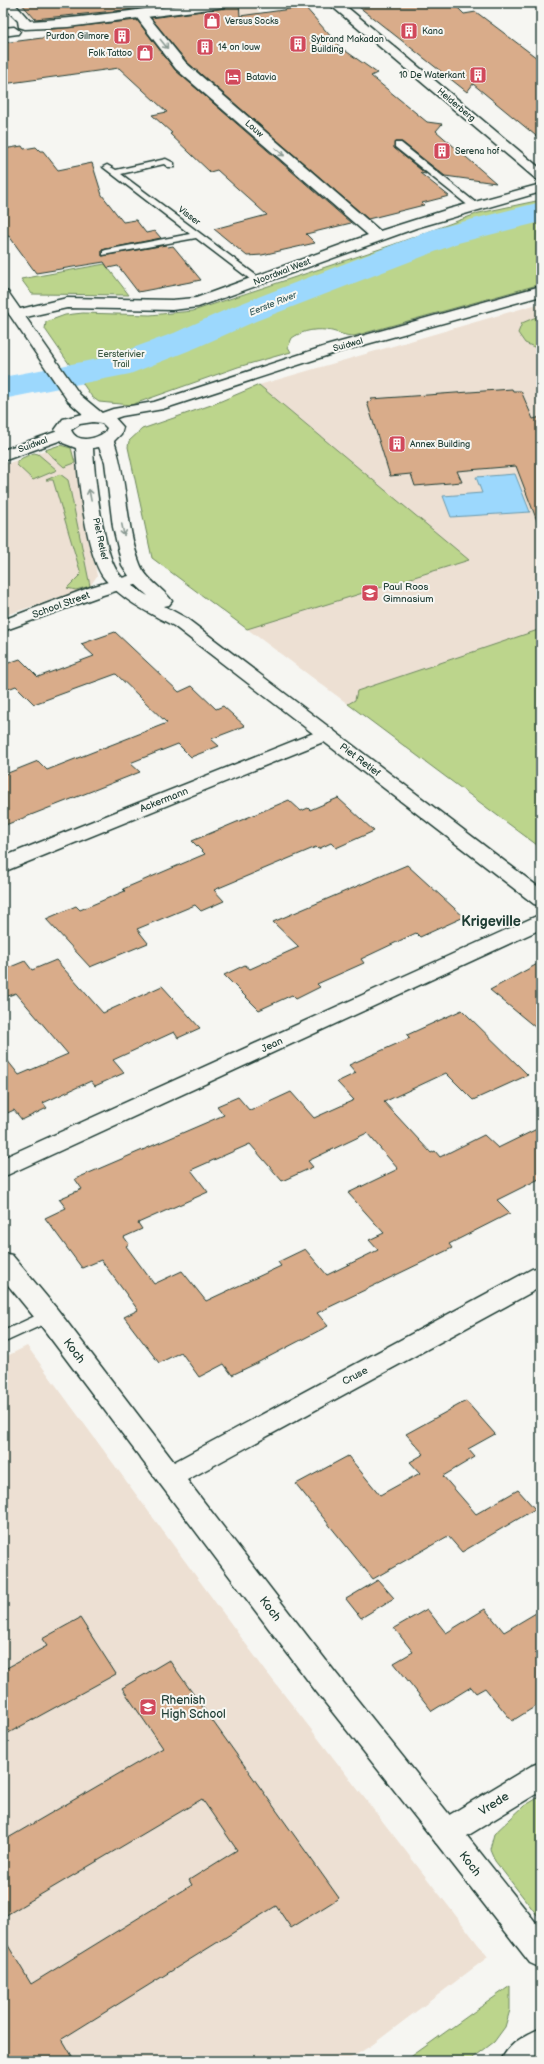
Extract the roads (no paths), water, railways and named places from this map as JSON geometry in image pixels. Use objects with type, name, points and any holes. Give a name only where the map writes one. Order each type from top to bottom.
[{"type":"street","points":[[7,3],[24,20],[15,28]]},
{"type":"street","points":[[15,28],[68,23],[225,3]]},
{"type":"street","name":"Helderberg","points":[[334,3],[541,176]]},
{"type":"street","name":"Louw","points":[[140,14],[181,66],[377,236]]},
{"type":"street","name":"Noordwal West","points":[[17,314],[85,302],[185,304],[198,302],[377,236],[473,205],[541,188]]},
{"type":"street","name":"Suidwal","points":[[3,456],[68,427],[84,417],[104,421],[158,406],[332,349],[541,291]]},
{"type":"street","points":[[3,295],[74,398],[104,421],[113,434],[105,440],[84,443],[74,441],[68,427],[72,401],[74,398]]},
{"type":"street","name":"Piet Retief","points":[[105,440],[113,462],[122,527],[131,565],[139,578],[169,606],[180,622]]},
{"type":"street","name":"Piet Retief","points":[[84,443],[84,464],[103,557],[110,573],[120,584],[150,606],[180,622],[289,704],[541,899]]},
{"type":"street","name":"School Street","points":[[3,626],[139,578]]},
{"type":"street","name":"Ackermann","points":[[3,865],[326,734]]},
{"type":"street","name":"Jean","points":[[3,1168],[541,921]]},
{"type":"street","name":"Koch","points":[[3,1262],[48,1316],[325,1681],[541,1953]]},
{"type":"street","name":"Cruse","points":[[169,1476],[541,1276]]},
{"type":"street","name":"Vrede","points":[[446,1833],[541,1775]]},
{"type":"street","points":[[517,2061],[541,2044]]},
{"type":"lane","points":[[398,145],[473,205]]},
{"type":"lane","points":[[115,173],[160,162],[166,162],[171,165]]},
{"type":"lane","name":"Visser","points":[[107,167],[258,281]]},
{"type":"lane","points":[[106,253],[198,235]]},
{"type":"lane","points":[[3,1337],[48,1316]]},
{"type":"water","points":[[515,474],[530,512],[451,517],[443,496],[482,493],[476,477]]},
{"type":"waterway","name":"Eerste River","points":[[3,388],[117,366],[186,340],[244,314],[446,236],[541,212]]},
{"type":"place","name":"Versus Socks","points":[[212,21]]},
{"type":"place","name":"Kana","points":[[409,31]]},
{"type":"place","name":"Purdon Gilmore","points":[[122,36]]},
{"type":"place","name":"Sybrand Makadan Building","points":[[298,44]]},
{"type":"place","name":"14 on louw","points":[[205,47]]},
{"type":"place","name":"Folk Tattoo","points":[[145,53]]},
{"type":"place","name":"10 De Waterkant","points":[[478,75]]},
{"type":"place","name":"Batavia","points":[[233,77]]},
{"type":"place","name":"Serena hof","points":[[442,151]]},
{"type":"place","name":"Annex Building","points":[[397,444]]},
{"type":"place","name":"Paul Roos Gimnasium","points":[[370,593]]},
{"type":"place","name":"Rhenish High School","points":[[148,1707]]},
{"type":"district","name":"Krigeville","points":[[491,921]]},
{"type":"park label","name":"Eersterivier Trail","points":[[121,360]]}]
